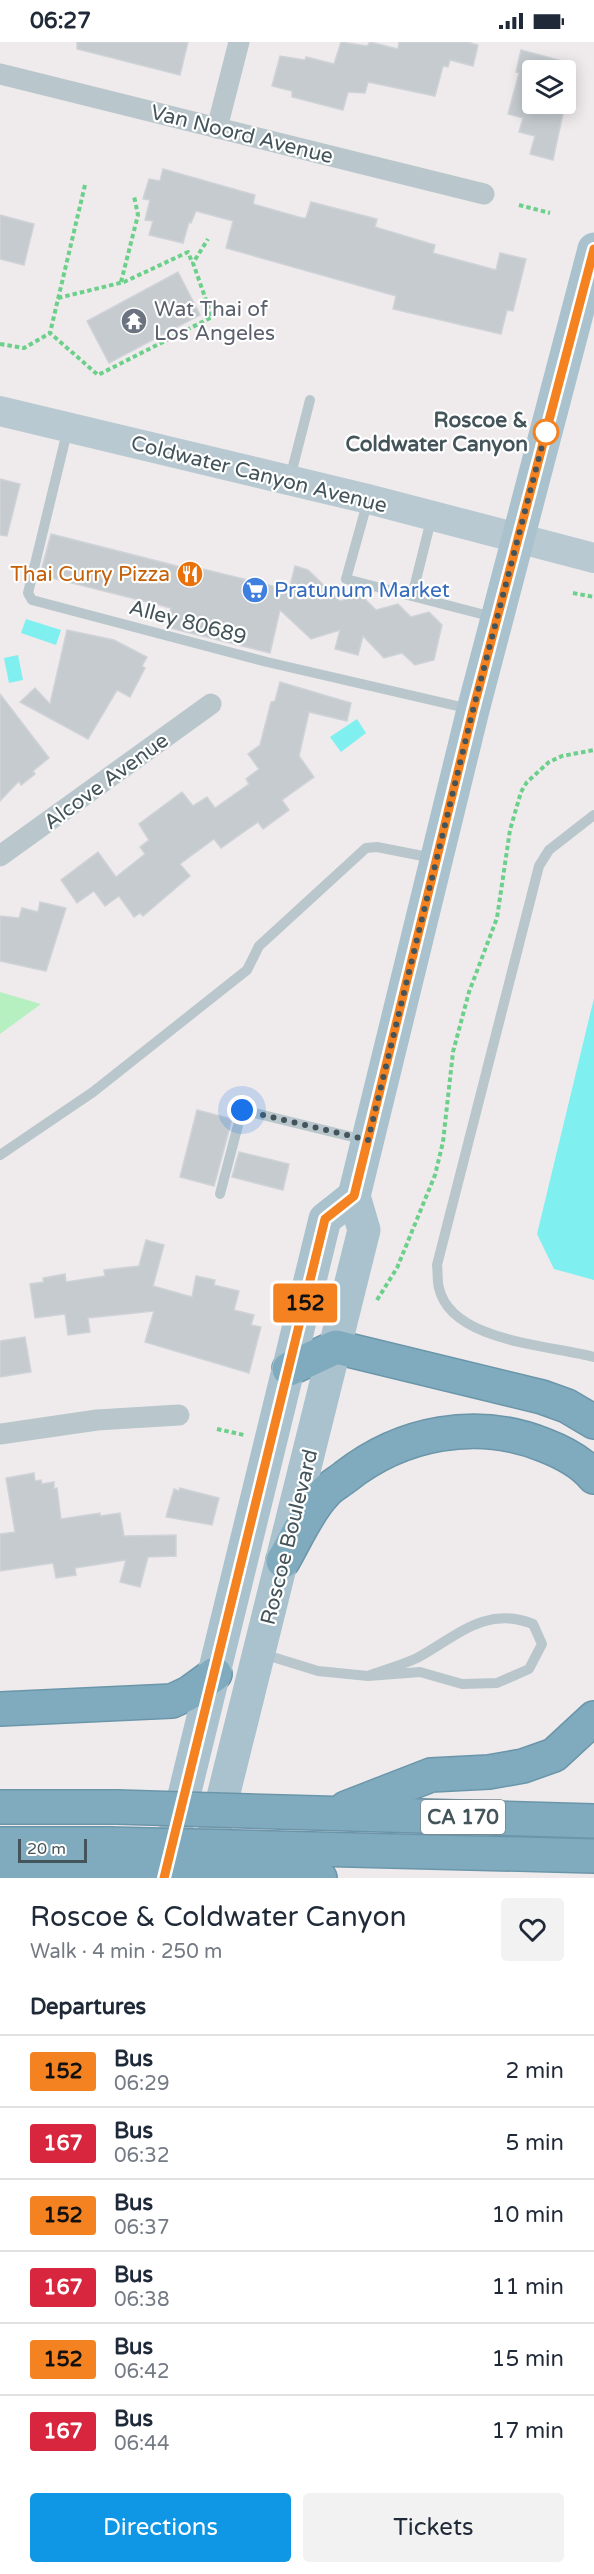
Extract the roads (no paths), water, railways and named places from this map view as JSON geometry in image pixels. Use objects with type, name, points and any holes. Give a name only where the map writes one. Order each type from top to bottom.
[{"type":"highway","points":[[289,1369],[336,1347],[542,1397],[567,1406],[594,1422]]},
{"type":"highway","points":[[283,1561],[324,1494],[362,1464],[407,1441],[448,1432],[488,1431],[525,1437],[563,1452],[594,1477]]},
{"type":"highway","points":[[0,1709],[172,1701],[189,1693],[215,1674]]},
{"type":"highway","points":[[332,1814],[431,1775],[489,1772],[523,1766],[554,1755],[594,1718]]},
{"type":"highway","name":"CA 170","points":[[0,1807],[110,1839],[275,1842],[332,1814],[594,1821]]},
{"type":"highway","points":[[0,1826],[110,1839]]},
{"type":"highway","points":[[0,1844],[110,1839]]},
{"type":"highway","name":"CA 170","points":[[0,1873],[110,1839],[275,1842],[320,1878]]},
{"type":"highway","points":[[275,1842],[594,1839]]},
{"type":"highway","points":[[275,1842],[594,1856]]},
{"type":"main road","points":[[354,1196],[496,618],[594,249]]},
{"type":"main road","name":"Coldwater Canyon Avenue","points":[[0,411],[368,500],[594,558]]},
{"type":"main road","name":"Roscoe Boulevard","points":[[164,1878],[325,1219],[354,1196],[364,1230],[203,1878]]},
{"type":"street","points":[[218,128],[239,42]]},
{"type":"street","name":"Van Noord Avenue","points":[[0,74],[484,194]]},
{"type":"street","name":"Alcove Avenue","points":[[0,856],[211,704]]},
{"type":"street","points":[[0,1434],[97,1420],[179,1415]]},
{"type":"lane","points":[[289,481],[310,400]]},
{"type":"lane","name":"Alley 80689","points":[[69,428],[28,592],[32,600],[267,662],[473,710]]},
{"type":"lane","points":[[368,500],[346,579],[496,618]]},
{"type":"lane","points":[[411,596],[432,516]]},
{"type":"lane","points":[[594,815],[549,850],[539,866],[437,1265],[439,1290],[452,1313],[469,1327],[594,1357]]},
{"type":"lane","points":[[0,1155],[93,1092],[247,970],[259,946],[366,849],[377,847],[436,858]]},
{"type":"lane","points":[[220,1194],[242,1110],[368,1140]]},
{"type":"lane","points":[[260,1653],[318,1671],[368,1676],[420,1672],[462,1684],[497,1683],[530,1669],[542,1644],[533,1624],[515,1617],[488,1621],[455,1632],[417,1658],[368,1676]]},
{"type":"water","points":[[26,619],[61,630],[56,645],[21,633]]},
{"type":"water","points":[[18,655],[23,680],[9,683],[4,658]]},
{"type":"water","points":[[357,719],[366,733],[341,752],[330,737]]},
{"type":"water","points":[[594,998],[594,1280],[554,1269],[537,1234]]},
{"type":"place","name":"Wat Thai of Los Angeles","points":[[134,321]]},
{"type":"place","name":"Roscoe & Coldwater Canyon","points":[[546,432]]},
{"type":"place","name":"Thai Curry Pizza","points":[[190,574]]},
{"type":"place","name":"Pratunum Market","points":[[255,590]]}]
